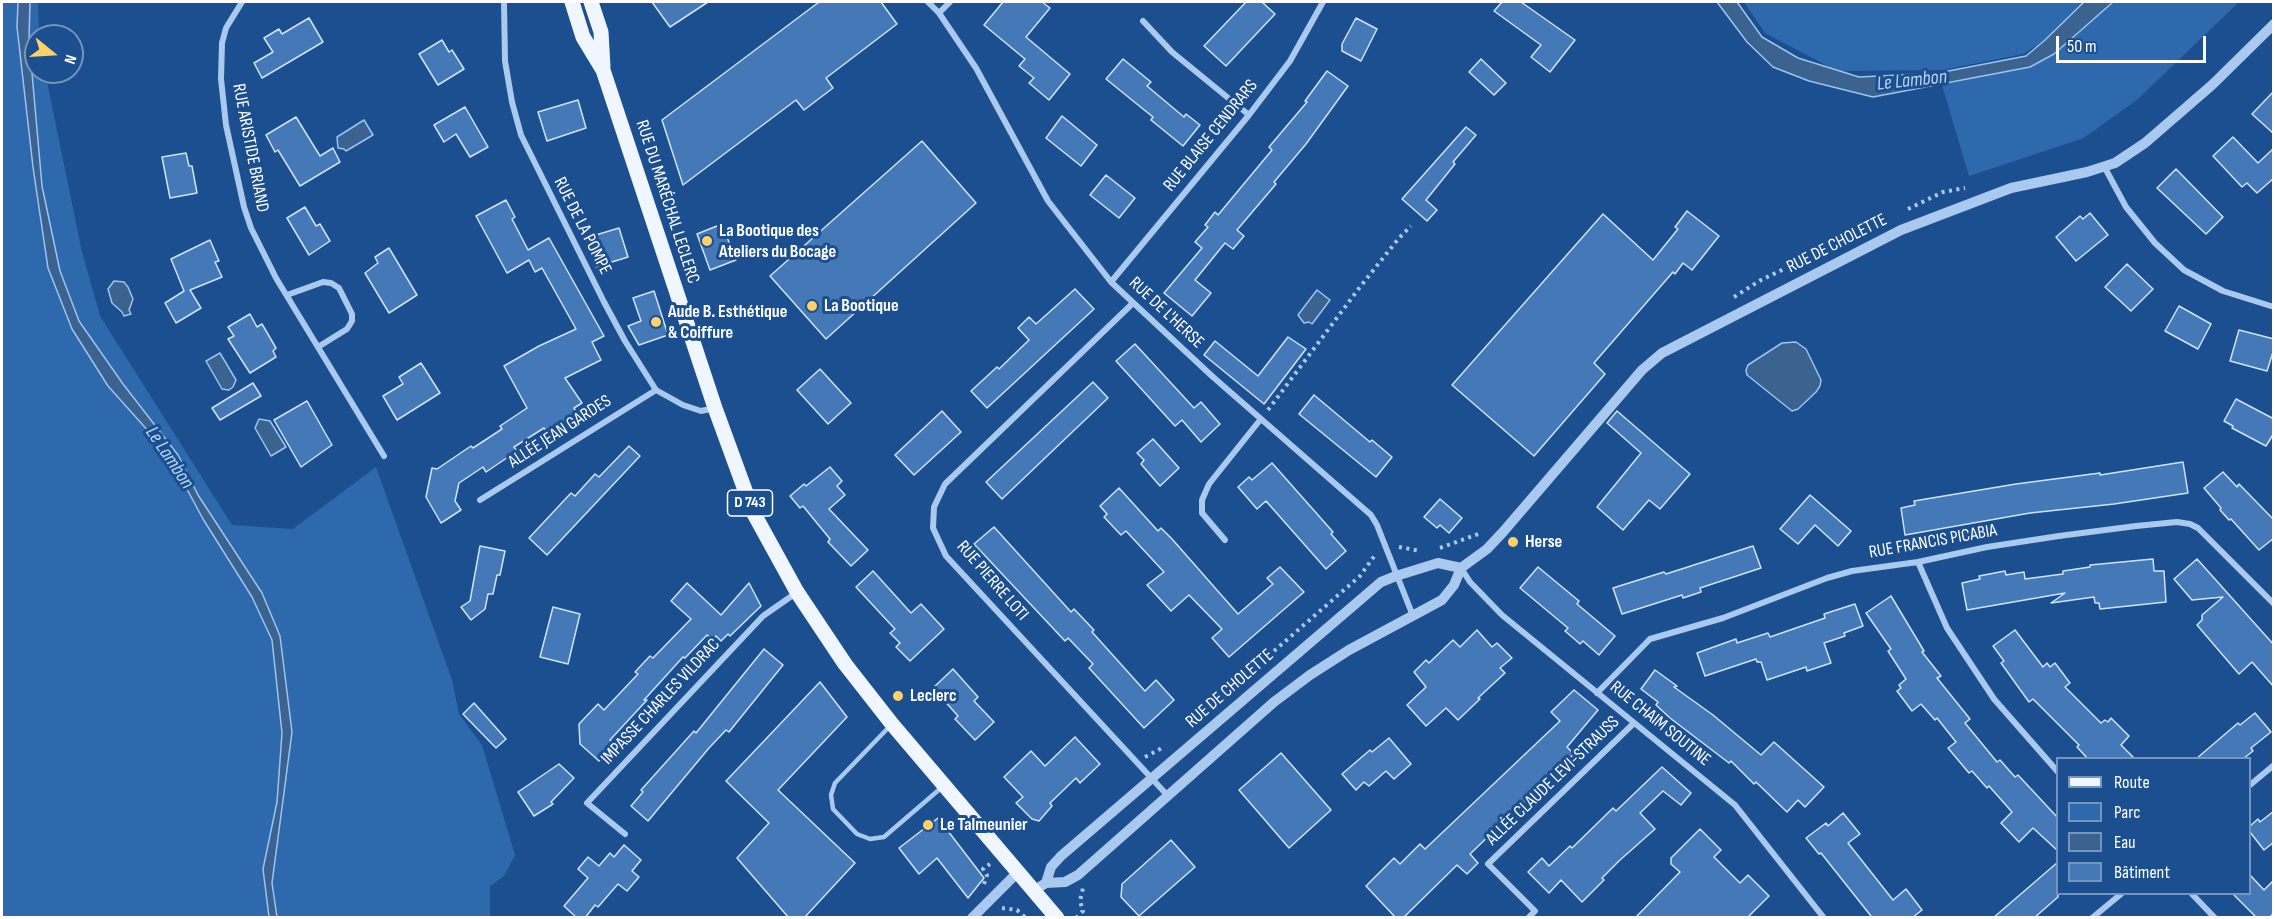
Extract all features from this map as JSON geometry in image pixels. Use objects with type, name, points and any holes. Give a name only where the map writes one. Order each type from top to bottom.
[{"type":"main road","name":"RUE DU MARÉCHAL LECLERC","points":[[572,2],[583,37],[603,69],[715,408],[753,512],[797,592],[845,664],[892,724],[1017,873],[1039,887],[1057,918]]},
{"type":"main road","name":"RUE DU MARÉCHAL LECLERC","points":[[591,2],[601,32],[603,69]]},
{"type":"street","name":"RUE ARISTIDE BRIAND","points":[[242,2],[226,28],[222,43],[221,79],[226,125],[244,207],[251,228],[287,295],[384,456]]},
{"type":"street","name":"RUE DE LA POMPE","points":[[504,2],[505,62],[521,135],[603,302],[656,390],[683,405],[702,411],[715,408]]},
{"type":"street","name":"RUE DE L'HERSE","points":[[928,2],[939,13],[976,68],[1048,201],[1111,282],[1132,304],[1260,420],[1371,515],[1413,616]]},
{"type":"street","points":[[939,13],[950,2]]},
{"type":"street","name":"RUE BLAISE CENDRARS","points":[[1111,282],[1249,115],[1290,61],[1323,2]]},
{"type":"street","points":[[1143,21],[1172,52],[1249,115]]},
{"type":"street","name":"RUE DE CHOLETTE","points":[[1039,887],[1065,882],[1078,874],[1274,702],[1310,675],[1349,650],[1443,600],[1454,585],[1461,568],[1487,549],[1503,532],[1642,370],[1662,353],[1890,236],[1934,217],[2011,188],[2104,168],[2127,156],[2212,85],[2274,24]]},
{"type":"street","points":[[2104,168],[2126,207],[2155,243],[2184,270],[2223,291],[2274,307]]},
{"type":"street","points":[[287,295],[322,282],[331,283],[339,288],[352,314],[352,321],[347,329],[318,347]]},
{"type":"street","name":"RUE PIERRE LOTI","points":[[1132,304],[945,484],[934,507],[933,528],[946,556],[1168,796]]},
{"type":"street","name":"ALLÉE JEAN GARDES","points":[[480,500],[656,390]]},
{"type":"street","points":[[1225,540],[1202,513],[1202,500],[1209,484],[1260,420]]},
{"type":"street","name":"RUE FRANCIS PICABIA","points":[[1598,693],[1650,639],[1723,618],[1827,578],[1890,564],[1918,562],[1987,547],[2059,536],[2184,522],[2198,528],[2274,604]]},
{"type":"street","points":[[1918,562],[1947,628],[1994,699],[2056,770]]},
{"type":"street","name":"RUE DE CHOLETTE","points":[[1039,887],[1061,856],[1381,582],[1438,563],[1461,568]]},
{"type":"street","name":"RUE CHAIM SOUTINE","points":[[1461,568],[1470,582],[1502,615],[1735,804],[1824,918]]},
{"type":"street","name":"IMPASSE CHARLES VILDRAC","points":[[624,834],[587,803],[763,616],[797,592]]},
{"type":"street","name":"ALLÉE CLAUDE LEVI-STRAUSS","points":[[1541,918],[1488,864],[1634,723]]},
{"type":"street","points":[[2251,784],[2274,765]]},
{"type":"street","points":[[972,918],[1017,873]]},
{"type":"street","points":[[2092,918],[2120,895]]},
{"type":"street","points":[[2193,895],[2215,918]]},
{"type":"street","points":[[1528,918],[1535,911]]},
{"type":"lane","points":[[892,724],[836,783],[831,795],[832,809],[857,834],[870,839],[884,837],[945,785]]},
{"type":"path","points":[[1900,213],[1943,192],[1966,188]]},
{"type":"path","points":[[1260,420],[1360,287],[1399,237],[1411,226]]},
{"type":"path","points":[[1732,298],[1761,280],[1846,239]]},
{"type":"path","points":[[1434,550],[1487,529]]},
{"type":"path","points":[[1266,658],[1360,576],[1376,554],[1398,547],[1423,552]]},
{"type":"path","points":[[1139,762],[1169,742]]},
{"type":"green space","points":[[2,2],[38,2],[39,24],[24,24],[24,84],[47,84],[82,252],[100,316],[232,525],[293,529],[376,467],[452,680],[459,714],[482,745],[515,855],[504,876],[490,886],[490,917],[2,918]]},
{"type":"green space","points":[[1744,2],[2084,2],[2045,40],[2023,54],[1943,70],[1837,71],[1765,33]]},
{"type":"green space","points":[[2113,2],[2239,2],[2138,99],[2084,138],[1969,176],[1942,85],[2030,67],[2054,54]]},
{"type":"water","points":[[18,2],[30,2],[29,24],[24,24],[24,84],[33,84],[42,186],[60,271],[79,321],[123,384],[178,455],[198,495],[262,593],[280,636],[292,732],[272,883],[277,917],[269,917],[263,869],[277,802],[282,733],[272,640],[252,597],[203,519],[167,452],[108,386],[72,329],[48,268],[33,167],[17,27]]},
{"type":"water","name":"Le Lambon","points":[[1717,2],[1737,2],[1762,37],[1798,58],[1859,77],[1938,73],[2026,56],[2084,2],[2113,2],[2054,54],[2030,67],[1873,97],[1809,81],[1773,67],[1747,42]]},
{"type":"water","points":[[364,120],[373,135],[346,151],[338,148],[337,137]]},
{"type":"water","points":[[114,281],[124,282],[128,287],[133,299],[129,310],[131,314],[124,316],[112,303],[108,289]]},
{"type":"water","points":[[1317,290],[1330,300],[1312,324],[1304,323],[1298,315]]},
{"type":"water","points":[[1796,342],[1806,349],[1821,380],[1816,392],[1798,409],[1792,411],[1747,375],[1746,370],[1748,365],[1782,343]]},
{"type":"water","points":[[220,353],[236,380],[229,390],[222,389],[206,361]]},
{"type":"water","points":[[259,419],[270,421],[286,447],[271,456],[255,428]]},
{"type":"building","points":[[652,2],[708,2],[670,27]]},
{"type":"building","points":[[819,2],[881,2],[897,24],[826,78],[833,88],[804,110],[796,100],[683,185],[662,120]]},
{"type":"building","points":[[1003,2],[1042,2],[1050,8],[1026,37],[1070,74],[1049,100],[1029,83],[1034,78],[1019,66],[1025,59],[984,25]]},
{"type":"building","points":[[1246,2],[1262,2],[1275,14],[1226,66],[1204,46]]},
{"type":"building","points":[[1502,2],[1521,2],[1575,40],[1550,72],[1531,57],[1541,45],[1494,11]]},
{"type":"building","points":[[309,18],[323,42],[262,78],[254,63],[273,52],[264,38],[279,29],[282,34]]},
{"type":"building","points":[[1356,18],[1377,29],[1361,61],[1342,51],[1342,44]]},
{"type":"building","points":[[442,40],[449,52],[452,50],[464,69],[438,85],[419,54]]},
{"type":"building","points":[[1123,59],[1151,82],[1147,86],[1184,117],[1186,114],[1200,125],[1183,146],[1151,120],[1153,117],[1106,79]]},
{"type":"building","points":[[1481,59],[1506,83],[1494,95],[1469,72]]},
{"type":"building","points":[[1327,71],[1348,86],[1306,144],[1274,182],[1276,184],[1237,230],[1244,236],[1233,249],[1225,243],[1195,280],[1211,293],[1192,316],[1164,293],[1202,248],[1195,242],[1208,227],[1205,225],[1215,212],[1218,215],[1272,150],[1269,147],[1307,102],[1305,101]]},
{"type":"building","points":[[2274,91],[2274,134],[2252,114]]},
{"type":"building","points":[[578,100],[586,128],[547,141],[538,112]]},
{"type":"building","points":[[465,107],[488,147],[470,157],[456,134],[444,142],[434,125]]},
{"type":"building","points":[[1062,116],[1097,145],[1081,166],[1046,138]]},
{"type":"building","points":[[296,117],[320,156],[333,148],[340,162],[300,186],[278,150],[275,152],[266,135]]},
{"type":"building","points":[[1466,127],[1476,135],[1426,200],[1437,210],[1427,221],[1402,199]]},
{"type":"building","points":[[2233,137],[2258,163],[2274,148],[2274,178],[2257,193],[2247,183],[2242,187],[2213,156]]},
{"type":"building","points":[[922,141],[976,203],[826,339],[770,276]]},
{"type":"building","points":[[186,153],[189,166],[192,166],[197,193],[170,198],[162,157]]},
{"type":"building","points":[[2176,169],[2223,217],[2206,234],[2157,188]]},
{"type":"building","points":[[1106,175],[1135,198],[1119,218],[1090,195]]},
{"type":"building","points":[[506,200],[515,217],[512,219],[528,250],[549,238],[604,336],[592,342],[601,360],[565,378],[582,403],[574,408],[577,413],[547,432],[544,428],[514,447],[517,451],[486,472],[483,467],[459,483],[455,501],[461,510],[441,523],[426,497],[432,468],[437,469],[471,446],[473,448],[502,429],[500,426],[527,408],[504,366],[576,329],[542,268],[535,272],[529,260],[507,273],[476,216]]},
{"type":"building","points":[[305,207],[316,226],[320,224],[330,241],[309,255],[287,218]]},
{"type":"building","points":[[1687,211],[1719,236],[1692,270],[1683,263],[1675,274],[1673,272],[1594,363],[1605,374],[1534,456],[1452,385],[1603,214],[1653,260],[1678,229],[1675,227]]},
{"type":"building","points":[[2090,213],[2108,235],[2076,261],[2056,237],[2080,216],[2083,219]]},
{"type":"building","points":[[722,224],[736,260],[710,270],[697,234]]},
{"type":"building","points":[[619,228],[628,257],[596,267],[586,238]]},
{"type":"building","points":[[210,240],[219,261],[215,262],[222,277],[190,290],[201,308],[176,323],[165,303],[184,291],[171,259]]},
{"type":"building","points":[[389,248],[417,295],[389,313],[365,273],[378,263],[375,257]]},
{"type":"building","points":[[2127,264],[2153,289],[2131,311],[2105,287]]},
{"type":"building","points":[[1075,289],[1094,309],[987,408],[971,391],[997,367],[999,369],[1029,340],[1018,328],[1029,317],[1036,324]]},
{"type":"building","points":[[654,291],[668,335],[639,345],[628,326],[641,321],[633,298]]},
{"type":"building","points":[[2179,306],[2211,324],[2198,349],[2165,331]]},
{"type":"building","points":[[250,314],[257,327],[262,324],[276,348],[273,351],[276,357],[250,373],[228,339],[234,336],[228,327]]},
{"type":"building","points":[[2239,330],[2274,339],[2274,349],[2267,371],[2230,361]]},
{"type":"building","points":[[1288,337],[1306,349],[1264,404],[1204,355],[1215,341],[1258,376]]},
{"type":"building","points":[[1135,344],[1194,408],[1201,402],[1220,424],[1201,442],[1182,420],[1175,426],[1116,361]]},
{"type":"building","points":[[421,363],[440,393],[397,420],[383,396],[403,384],[399,377]]},
{"type":"building","points":[[820,369],[851,403],[828,424],[797,390]]},
{"type":"building","points":[[1093,382],[1108,398],[1002,499],[986,482]]},
{"type":"building","points":[[253,383],[261,396],[220,420],[212,408]]},
{"type":"building","points":[[1314,395],[1370,442],[1372,440],[1392,457],[1376,477],[1299,414]]},
{"type":"building","points":[[2236,399],[2274,419],[2274,433],[2266,446],[2232,428],[2233,426],[2224,421]]},
{"type":"building","points":[[307,401],[332,445],[301,467],[274,420]]},
{"type":"building","points":[[942,411],[961,432],[914,475],[895,455]]},
{"type":"building","points":[[1617,411],[1690,474],[1660,509],[1649,500],[1623,530],[1597,507],[1641,453],[1607,423]]},
{"type":"building","points":[[1153,439],[1179,468],[1160,486],[1141,464],[1144,460],[1137,453]]},
{"type":"building","points":[[629,446],[640,456],[547,555],[529,538],[571,493],[575,496],[595,474],[599,477]]},
{"type":"building","points":[[2183,462],[2188,493],[2030,513],[1905,535],[1901,508],[1915,505],[1914,501],[2016,484],[2100,473],[2100,475]]},
{"type":"building","points":[[1272,463],[1333,532],[1331,534],[1346,551],[1326,569],[1266,501],[1257,509],[1238,487],[1249,477],[1252,480]]},
{"type":"building","points":[[830,467],[842,481],[837,486],[845,495],[829,509],[868,550],[851,566],[828,542],[830,539],[803,506],[800,508],[790,496]]},
{"type":"building","points":[[2223,472],[2237,487],[2239,484],[2274,520],[2274,538],[2259,550],[2220,510],[2221,508],[2204,488]]},
{"type":"building","points":[[1119,488],[1158,531],[1161,528],[1172,539],[1238,614],[1273,584],[1267,578],[1280,567],[1304,592],[1229,657],[1212,638],[1222,629],[1189,595],[1171,611],[1147,585],[1164,572],[1126,531],[1121,535],[1104,517],[1107,514],[1100,506]]},
{"type":"building","points":[[1810,495],[1851,531],[1838,546],[1815,525],[1798,544],[1780,529]]},
{"type":"building","points":[[1440,499],[1462,518],[1449,533],[1440,525],[1437,528],[1424,517]]},
{"type":"building","points":[[994,527],[1071,612],[1074,609],[1094,630],[1092,632],[1145,691],[1156,680],[1174,700],[1144,728],[1089,668],[1093,664],[1068,638],[1065,641],[974,544]]},
{"type":"building","points":[[480,546],[505,551],[493,594],[488,594],[485,609],[471,620],[461,607],[470,601]]},
{"type":"building","points":[[1753,546],[1761,568],[1700,588],[1701,592],[1683,598],[1682,595],[1622,614],[1613,588],[1664,572],[1666,574]]},
{"type":"building","points":[[2153,559],[2154,571],[2164,571],[2166,602],[2100,609],[2094,597],[2051,603],[2065,593],[1967,610],[1962,583],[1980,579],[1979,576],[2005,571],[2006,575],[2024,572],[2025,579],[2063,574],[2063,571],[2090,567],[2090,565]]},
{"type":"building","points":[[2197,559],[2274,645],[2274,687],[2252,662],[2239,674],[2197,625],[2202,620],[2202,615],[2223,597],[2192,600],[2174,579]]},
{"type":"building","points":[[1538,567],[1579,601],[1577,604],[1615,636],[1599,655],[1583,641],[1580,644],[1565,631],[1568,628],[1520,588]]},
{"type":"building","points":[[873,571],[911,613],[921,604],[944,629],[910,661],[896,647],[900,643],[890,633],[895,629],[856,587]]},
{"type":"building","points":[[687,583],[721,615],[749,583],[761,606],[730,636],[728,634],[721,641],[716,636],[713,640],[707,635],[685,658],[683,657],[610,740],[614,744],[599,761],[580,744],[579,724],[598,704],[604,710],[638,674],[635,672],[650,656],[653,658],[691,619],[671,601]]},
{"type":"building","points":[[1891,596],[1924,651],[1922,652],[1941,676],[1937,678],[1970,719],[1965,723],[1997,762],[2000,760],[2015,777],[2018,775],[2056,816],[2056,849],[2033,828],[2019,842],[2001,823],[2012,812],[1989,786],[1987,788],[1972,771],[1969,773],[1948,748],[1956,742],[1937,718],[1935,720],[1921,704],[1912,711],[1897,691],[1901,688],[1899,685],[1906,679],[1888,651],[1891,649],[1866,613]]},
{"type":"building","points":[[1855,604],[1863,626],[1844,633],[1845,636],[1824,643],[1831,663],[1807,671],[1806,667],[1767,680],[1761,662],[1757,662],[1756,659],[1705,676],[1697,653],[1736,639],[1737,643],[1768,633],[1770,637],[1825,618],[1824,614]]},
{"type":"building","points":[[553,607],[580,614],[568,664],[540,657]]},
{"type":"building","points":[[1477,630],[1492,647],[1497,643],[1512,658],[1500,668],[1505,673],[1458,720],[1446,708],[1426,726],[1407,705],[1426,687],[1414,672],[1426,660],[1429,663],[1453,640],[1460,647]]},
{"type":"building","points":[[2015,630],[2043,667],[2047,663],[2050,667],[2055,663],[2070,683],[2065,687],[2101,723],[2105,720],[2108,722],[2111,718],[2129,736],[2121,745],[2133,757],[2086,757],[2077,747],[2079,745],[2033,699],[2029,702],[2001,663],[2004,661],[1993,646]]},
{"type":"building","points":[[764,649],[783,665],[729,732],[726,730],[709,748],[648,821],[631,806],[643,792],[641,790],[694,731],[696,733]]},
{"type":"building","points":[[953,669],[978,697],[974,701],[994,722],[975,740],[955,719],[958,716],[933,688]]},
{"type":"building","points":[[1655,670],[1761,755],[1774,742],[1824,787],[1805,807],[1798,800],[1787,812],[1731,761],[1729,763],[1670,718],[1656,705],[1658,702],[1641,689]]},
{"type":"building","points":[[820,682],[847,717],[778,790],[855,863],[804,918],[789,918],[737,858],[769,823],[726,781]]},
{"type":"building","points":[[1574,690],[1598,710],[1567,747],[1574,754],[1470,854],[1478,863],[1467,874],[1457,865],[1403,918],[1396,918],[1366,886],[1394,858],[1400,864],[1420,844],[1425,849],[1560,721],[1551,712]]},
{"type":"building","points":[[474,703],[506,739],[496,748],[463,714]]},
{"type":"building","points":[[2255,713],[2271,732],[2251,748],[2253,751],[2246,757],[2198,757],[2238,723],[2240,725]]},
{"type":"building","points":[[1075,737],[1100,764],[1080,783],[1076,778],[1050,803],[1052,806],[1039,821],[1032,819],[1016,803],[1023,797],[1004,777],[1031,751],[1045,766]]},
{"type":"building","points":[[1389,738],[1411,764],[1394,779],[1386,771],[1369,786],[1364,782],[1356,790],[1342,774],[1370,750],[1372,752]]},
{"type":"building","points":[[1281,753],[1331,810],[1289,848],[1239,790]]},
{"type":"building","points":[[559,764],[574,778],[551,802],[553,804],[534,816],[518,792]]},
{"type":"building","points":[[1662,767],[1691,793],[1681,805],[1663,791],[1640,813],[1655,829],[1602,878],[1604,880],[1582,902],[1561,880],[1549,893],[1528,872],[1542,858],[1549,866],[1570,846],[1572,848],[1613,808],[1616,811]]},
{"type":"building","points":[[2274,811],[2274,842],[2264,850],[2251,833],[2251,825],[2258,819],[2260,822]]},
{"type":"building","points":[[1843,813],[1860,834],[1848,843],[1893,900],[1906,889],[1922,910],[1912,918],[1870,918],[1871,916],[1821,853],[1819,854],[1806,838],[1826,823],[1828,826]]},
{"type":"building","points":[[938,818],[984,878],[968,898],[937,858],[919,874],[899,848]]},
{"type":"building","points":[[1700,829],[1721,850],[1714,857],[1740,883],[1748,875],[1769,896],[1747,918],[1635,918],[1680,872],[1671,864],[1671,858]]},
{"type":"building","points":[[1171,840],[1195,867],[1139,916],[1121,897],[1122,884]]},
{"type":"building","points":[[624,845],[641,860],[632,871],[639,877],[627,891],[618,884],[598,907],[595,905],[585,918],[577,918],[564,906],[588,878],[578,869],[588,857],[599,866],[610,853],[614,857]]},
{"type":"building","points":[[2056,864],[2056,895],[2058,897],[2034,918],[1993,918]]},
{"type":"building","points":[[2251,876],[2264,890],[2274,880],[2274,913],[2269,918],[2257,918],[2234,895],[2251,895]]},
{"type":"place","name":"La Bootique des Ateliers du Bocage","points":[[707,241]]},
{"type":"place","name":"La Bootique","points":[[812,306]]},
{"type":"place","name":"Aude B. Esthétique & Coiffure","points":[[656,322]]},
{"type":"place","name":"Herse","points":[[1513,542]]},
{"type":"place","name":"Leclerc","points":[[898,696]]},
{"type":"place","name":"Le Talmeunier","points":[[928,825]]}]
